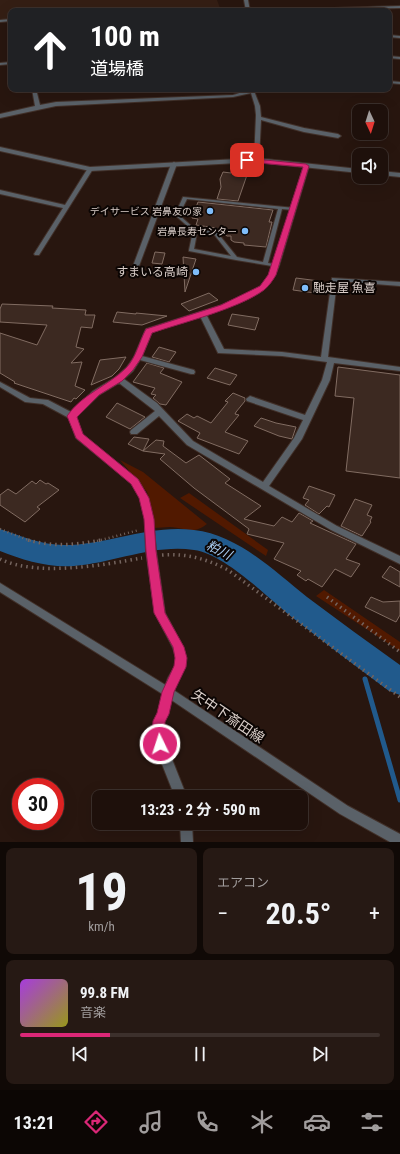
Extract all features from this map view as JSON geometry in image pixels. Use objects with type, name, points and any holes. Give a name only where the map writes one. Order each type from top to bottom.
[{"type":"street","points":[[342,8],[348,6],[400,7]]},
{"type":"street","points":[[35,92],[38,107]]},
{"type":"street","points":[[0,116],[38,107],[62,104],[233,96],[247,92]]},
{"type":"street","points":[[255,92],[257,98],[258,118],[256,160]]},
{"type":"street","points":[[258,118],[304,130],[338,136]]},
{"type":"street","points":[[0,149],[90,169],[256,160],[352,170]]},
{"type":"street","points":[[136,266],[174,164]]},
{"type":"street","points":[[72,416],[96,393],[119,379],[130,368],[138,357],[149,331],[224,306],[263,287],[272,275],[276,266],[306,166]]},
{"type":"street","points":[[38,254],[90,169]]},
{"type":"street","points":[[388,174],[400,175]]},
{"type":"street","points":[[0,192],[67,207]]},
{"type":"street","points":[[264,487],[298,439],[326,380],[334,279],[400,284]]},
{"type":"street","points":[[202,314],[221,351],[282,354],[400,369]]},
{"type":"street","points":[[138,357],[191,372]]},
{"type":"street","points":[[119,379],[154,405],[190,443],[334,528],[400,560]]},
{"type":"street","points":[[0,384],[28,400],[45,402],[72,416],[79,436],[135,482],[144,498],[149,519],[144,530],[147,555],[160,613],[178,647],[181,658],[180,667],[173,678],[168,692],[163,714],[159,721],[158,730],[160,744],[178,790]]},
{"type":"street","points":[[250,399],[308,419]]},
{"type":"street","points":[[134,432],[160,411]]},
{"type":"street","name":"矢中下斎田線","points":[[0,587],[168,692],[344,810],[400,841]]},
{"type":"street","points":[[186,830],[187,842]]},
{"type":"lane","points":[[236,259],[214,232],[195,231],[177,215],[185,198],[293,209]]},
{"type":"lane","points":[[265,264],[280,208]]},
{"type":"lane","points":[[195,231],[191,250],[276,266]]},
{"type":"path","points":[[0,529],[19,538],[35,543],[64,546],[86,544],[144,530]]},
{"type":"path","points":[[162,555],[173,554],[195,556],[210,561],[228,570],[400,697]]},
{"type":"path","points":[[0,558],[8,563],[52,570],[79,569],[147,555]]},
{"type":"path","points":[[326,597],[400,652]]},
{"type":"shaded area","points":[[0,0],[217,0],[220,8],[8,8],[8,19],[0,19]]},
{"type":"shaded area","points":[[120,460],[143,472],[207,524],[193,530],[170,527],[154,528],[147,492]]},
{"type":"shaded area","points":[[189,493],[268,550],[266,556],[180,498]]},
{"type":"shaded area","points":[[324,590],[400,642],[400,651],[316,596]]},
{"type":"building","points":[[233,170],[244,171],[242,174],[247,175],[238,201],[217,199],[221,187],[220,179],[223,172],[231,173]]},
{"type":"building","points":[[198,202],[273,210],[269,222],[272,222],[266,247],[244,245],[244,243],[234,242],[231,240],[231,236],[227,236],[216,228],[196,225],[198,219],[192,218]]},
{"type":"building","points":[[155,252],[165,253],[162,264],[152,263]]},
{"type":"building","points":[[183,257],[196,259],[185,292]]},
{"type":"building","name":"馳走屋 魚喜","points":[[296,278],[319,281],[315,293],[293,290]]},
{"type":"building","points":[[209,293],[218,300],[189,311],[181,304]]},
{"type":"building","points":[[2,304],[53,306],[52,308],[86,310],[85,315],[95,315],[92,328],[81,327],[76,347],[84,349],[71,363],[82,362],[75,386],[85,390],[76,399],[74,398],[71,402],[14,383],[15,382],[0,373],[0,333],[37,345],[47,325],[0,322],[0,309]]},
{"type":"building","points":[[117,312],[167,316],[142,325],[113,322]]},
{"type":"building","points":[[232,314],[259,318],[255,330],[228,325]]},
{"type":"building","points":[[159,347],[176,352],[169,362],[152,357]]},
{"type":"building","points":[[126,357],[119,369],[112,376],[91,385],[100,360]]},
{"type":"building","points":[[147,363],[164,368],[160,373],[182,382],[166,405],[160,404],[153,398],[156,395],[151,394],[155,388],[133,382]]},
{"type":"building","points":[[338,367],[400,375],[400,478],[346,471],[354,398],[335,396]]},
{"type":"building","points":[[215,368],[237,375],[230,385],[207,378]]},
{"type":"building","points":[[233,393],[245,398],[245,401],[235,414],[239,415],[225,432],[248,441],[239,454],[197,438],[200,433],[178,421],[187,414],[194,418],[197,416],[211,423],[228,402],[225,401]]},
{"type":"building","points":[[117,403],[145,417],[130,429],[106,417]]},
{"type":"building","points":[[261,418],[296,427],[292,439],[279,436],[254,426]]},
{"type":"building","points":[[134,437],[149,439],[143,451],[128,444]]},
{"type":"building","points":[[156,440],[164,441],[163,446],[186,463],[199,455],[230,479],[225,483],[261,506],[244,519],[274,526],[282,517],[292,522],[299,513],[313,521],[310,523],[356,544],[346,559],[360,564],[351,577],[335,569],[322,587],[308,579],[306,581],[297,575],[301,571],[274,559],[284,543],[247,534],[249,529],[194,488],[160,459],[165,454],[143,451]]},
{"type":"building","points":[[40,480],[59,490],[37,507],[40,509],[25,522],[0,505],[0,495],[8,489],[16,494],[32,481],[36,484]]},
{"type":"building","points":[[309,486],[335,495],[329,507],[327,506],[319,514],[305,505],[309,500],[303,498]]},
{"type":"building","points":[[355,499],[372,505],[367,515],[372,517],[371,522],[362,536],[341,526]]},
{"type":"building","points":[[390,566],[400,572],[400,587],[382,577]]},
{"type":"building","points":[[371,597],[383,602],[400,601],[400,615],[396,622],[365,607]]},
{"type":"waterway","name":"粕川","points":[[0,539],[31,551],[63,556],[100,552],[162,540],[192,539],[211,543],[250,567],[318,621],[400,682]]},
{"type":"waterway","points":[[365,679],[400,800]]},
{"type":"place","name":"デイサービス 岩鼻友の家","points":[[210,211]]},
{"type":"place","name":"岩鼻長寿センター","points":[[245,231]]},
{"type":"place","name":"すまいる高崎","points":[[196,272]]},
{"type":"place","name":"馳走屋 魚喜","points":[[305,288]]},
{"type":"route","points":[[160,744],[158,730],[159,721],[163,714],[173,678],[180,667],[181,658],[178,647],[160,613],[151,551],[149,519],[144,498],[135,482],[79,436],[72,416],[96,393],[119,379],[130,368],[138,357],[149,331],[202,314],[249,295],[263,287],[272,275],[306,166],[247,160]]}]
